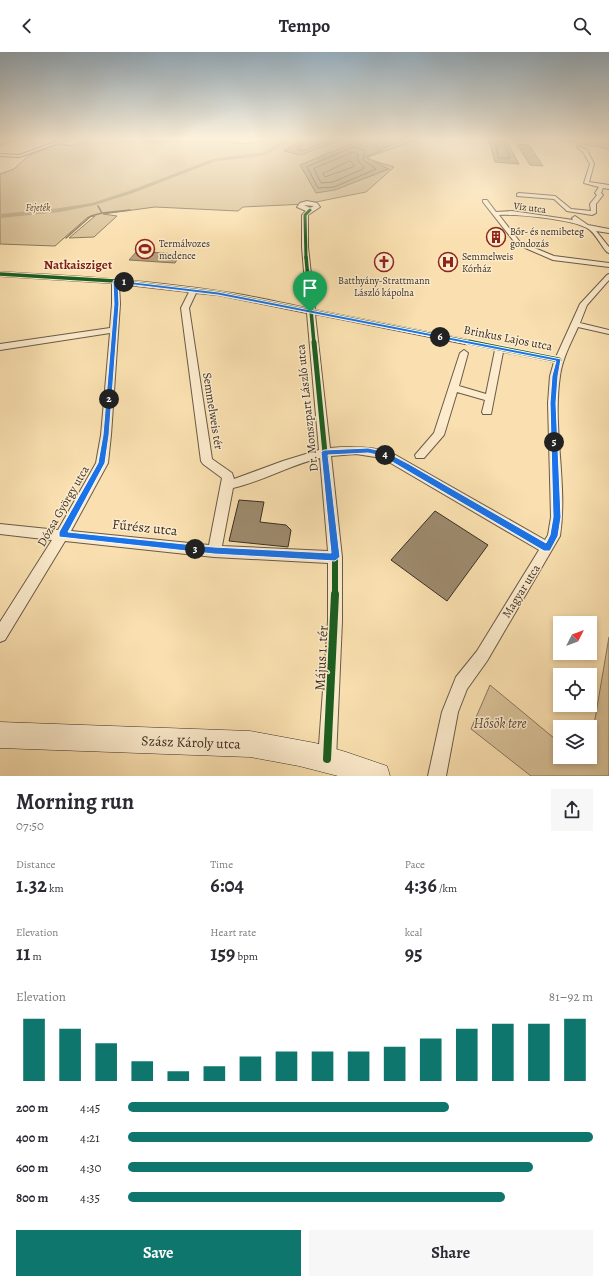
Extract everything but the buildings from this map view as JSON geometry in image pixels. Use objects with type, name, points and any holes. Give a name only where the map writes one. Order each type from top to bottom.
[{"type":"main road","name":"Szász Károly utca","points":[[0,735],[250,744],[288,749],[327,759],[377,776]]},
{"type":"street","points":[[589,173],[586,183],[601,187],[609,187]]},
{"type":"street","points":[[569,210],[594,212],[594,204],[600,195],[598,193],[601,187]]},
{"type":"street","points":[[519,195],[555,198],[569,210],[578,222],[591,228],[609,231]]},
{"type":"street","points":[[600,195],[609,199]]},
{"type":"street","points":[[485,201],[515,242],[546,256],[609,266]]},
{"type":"street","name":"Dr. Monszpart László utca","points":[[310,210],[305,215],[304,226],[310,312],[335,557]]},
{"type":"street","name":"Víz utca","points":[[495,214],[512,213],[578,222]]},
{"type":"street","points":[[591,228],[609,250]]},
{"type":"street","name":"Brinkus Lajos utca","points":[[0,274],[116,281],[194,290],[559,360]]},
{"type":"street","name":"Magyar utca","points":[[437,776],[448,719],[458,687],[469,670],[482,656],[554,536],[557,517],[553,403],[555,376],[559,360],[584,304],[609,276]]},
{"type":"street","name":"Dózsa György utca","points":[[0,635],[62,535],[102,463],[106,435],[116,304],[116,281]]},
{"type":"street","name":"Semmelweis tér","points":[[194,290],[185,308],[208,461],[228,476],[228,484]]},
{"type":"street","points":[[575,324],[609,332]]},
{"type":"street","points":[[0,347],[114,330]]},
{"type":"street","points":[[487,412],[499,349]]},
{"type":"street","points":[[420,455],[439,435],[464,353]]},
{"type":"street","points":[[454,388],[490,398]]},
{"type":"street","points":[[214,550],[228,484],[238,483],[276,467],[324,452],[368,450],[384,454],[407,466],[547,548]]},
{"type":"street","name":"Fűrész utca","points":[[0,529],[214,550],[335,557]]},
{"type":"street","name":"Május 1. tér","points":[[327,759],[335,621],[335,557]]},
{"type":"green space","name":"Fejeték","points":[[3,173],[388,173],[366,192],[306,204],[243,207],[238,211],[155,207],[103,214],[117,216],[94,237],[69,238],[95,216],[88,217],[55,246],[0,244],[0,174]]},
{"type":"green space","name":"Hősök tere","points":[[609,637],[609,776],[531,776],[471,729],[490,685],[553,737],[553,764],[597,764],[597,720],[595,720]]},
{"type":"water","points":[[304,173],[379,173],[335,190],[316,193]]},
{"type":"water","points":[[137,251],[176,254],[181,253],[175,263],[129,260]]},
{"type":"waterway","points":[[0,216],[60,210],[93,204],[131,192],[181,173]]},
{"type":"waterway","points":[[98,206],[102,213]]},
{"type":"waterway","points":[[102,213],[130,210]]},
{"type":"waterway","points":[[66,238],[91,216],[102,213]]},
{"type":"cycle path","points":[[310,210],[305,215],[305,247],[335,557],[335,621],[327,759]]},
{"type":"cycle path","points":[[0,274],[115,281],[218,293],[559,360]]},
{"type":"place","name":"Bőr- és nemibeteg gondozás","points":[[496,237]]},
{"type":"place","name":"Termálvozes medence","points":[[145,249]]},
{"type":"place","name":"Batthyány-Strattmann László kápolna","points":[[384,262]]},
{"type":"place","name":"Semmelweis Kórház","points":[[448,262]]},
{"type":"district","name":"Natkaisziget","points":[[78,264]]},
{"type":"route","points":[[116,281],[218,293],[310,312],[559,360],[555,376],[553,403],[557,517],[554,536],[547,548],[407,466],[384,454],[368,450],[324,452],[335,557],[322,555],[214,550],[62,535],[102,463],[106,435],[116,304],[116,281]]}]
